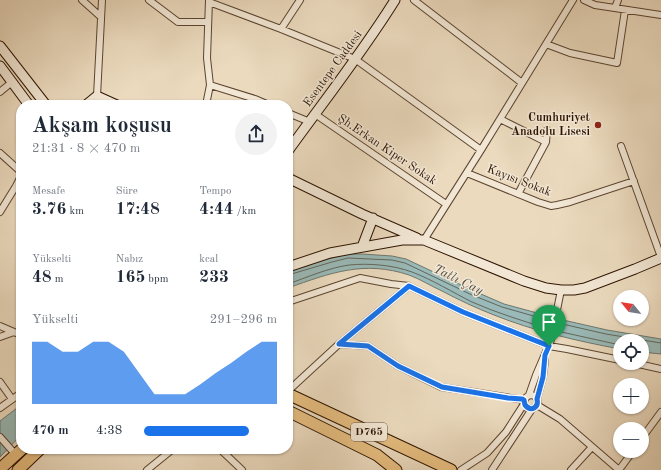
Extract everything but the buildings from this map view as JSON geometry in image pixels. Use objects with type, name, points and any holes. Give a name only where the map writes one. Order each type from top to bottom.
[{"type":"highway","name":"D765","points":[[293,396],[451,470]]},
{"type":"highway","name":"D765","points":[[293,414],[376,456],[396,470]]},
{"type":"highway","points":[[0,469],[16,452]]},
{"type":"highway","points":[[23,468],[36,454]]},
{"type":"street","points":[[82,0],[101,17]]},
{"type":"street","points":[[92,100],[97,96],[102,0]]},
{"type":"street","points":[[149,0],[178,22],[208,22]]},
{"type":"street","points":[[281,29],[300,0]]},
{"type":"street","name":"Esentepe Caddesi","points":[[293,144],[356,59],[395,0]]},
{"type":"street","points":[[414,0],[522,83]]},
{"type":"street","points":[[424,240],[573,0]]},
{"type":"street","points":[[584,0],[595,5],[661,15]]},
{"type":"street","points":[[615,8],[618,0]]},
{"type":"street","points":[[207,100],[210,85],[207,58],[209,1],[356,59],[481,150]]},
{"type":"street","points":[[546,44],[570,54],[617,63],[626,10]]},
{"type":"street","points":[[0,46],[42,100]]},
{"type":"street","points":[[0,66],[26,100]]},
{"type":"street","points":[[0,92],[12,82]]},
{"type":"street","points":[[210,85],[257,100]]},
{"type":"street","points":[[97,96],[106,100]]},
{"type":"street","name":"Şh.Erkan Kiper Sokak","points":[[315,114],[446,204]]},
{"type":"street","points":[[293,115],[310,122]]},
{"type":"street","points":[[500,119],[546,142]]},
{"type":"street","points":[[518,194],[546,142],[547,130]]},
{"type":"street","points":[[293,180],[373,218],[524,281],[546,288],[574,290],[585,288],[661,257],[621,146]]},
{"type":"street","points":[[0,153],[16,167]]},
{"type":"street","name":"Kayısı Sokak","points":[[467,173],[545,205],[551,206],[591,196],[634,181]]},
{"type":"street","points":[[0,212],[16,186]]},
{"type":"street","points":[[362,247],[373,218]]},
{"type":"street","points":[[293,265],[330,253],[402,240],[424,240]]},
{"type":"street","points":[[293,300],[360,278],[409,286],[463,312],[550,343],[567,349],[613,359]]},
{"type":"street","points":[[293,386],[339,344],[409,286]]},
{"type":"street","points":[[461,470],[487,453],[506,432],[526,400],[550,343],[561,290]]},
{"type":"street","points":[[0,326],[14,332]]},
{"type":"street","points":[[0,337],[14,332]]},
{"type":"street","points":[[339,344],[368,346],[398,366],[442,387],[526,400],[534,396],[536,404],[560,419],[619,470],[628,458]]},
{"type":"street","points":[[495,469],[536,404],[543,377],[545,355]]},
{"type":"street","points":[[649,366],[661,369]]},
{"type":"street","points":[[0,382],[12,399]]},
{"type":"street","points":[[0,408],[16,396]]},
{"type":"street","points":[[526,400],[527,408],[536,404]]},
{"type":"street","points":[[649,428],[661,412]]},
{"type":"street","points":[[0,437],[16,452]]},
{"type":"street","points":[[572,470],[592,447]]},
{"type":"street","points":[[147,470],[167,454]]},
{"type":"street","points":[[225,454],[242,470]]},
{"type":"water","points":[[348,254],[392,256],[406,259],[504,304],[563,320],[631,334],[613,334],[613,348],[540,331],[474,307],[409,275],[393,271],[377,269],[347,270],[293,286],[293,270],[316,262]]},
{"type":"water","points":[[649,337],[661,339],[661,354],[649,353]]},
{"type":"water","points":[[16,409],[16,440],[0,457],[0,421]]},
{"type":"place","name":"Cumhuriyet Anadolu Lisesi","points":[[598,125]]},
{"type":"route","points":[[409,286],[463,312],[549,346],[545,355],[543,377],[537,399],[537,405],[534,408],[529,409],[526,407],[524,400],[522,399],[442,387],[398,366],[368,346],[339,344],[409,286]]},
{"type":"water label","name":"Tatlı Çay","points":[[458,280]]}]
